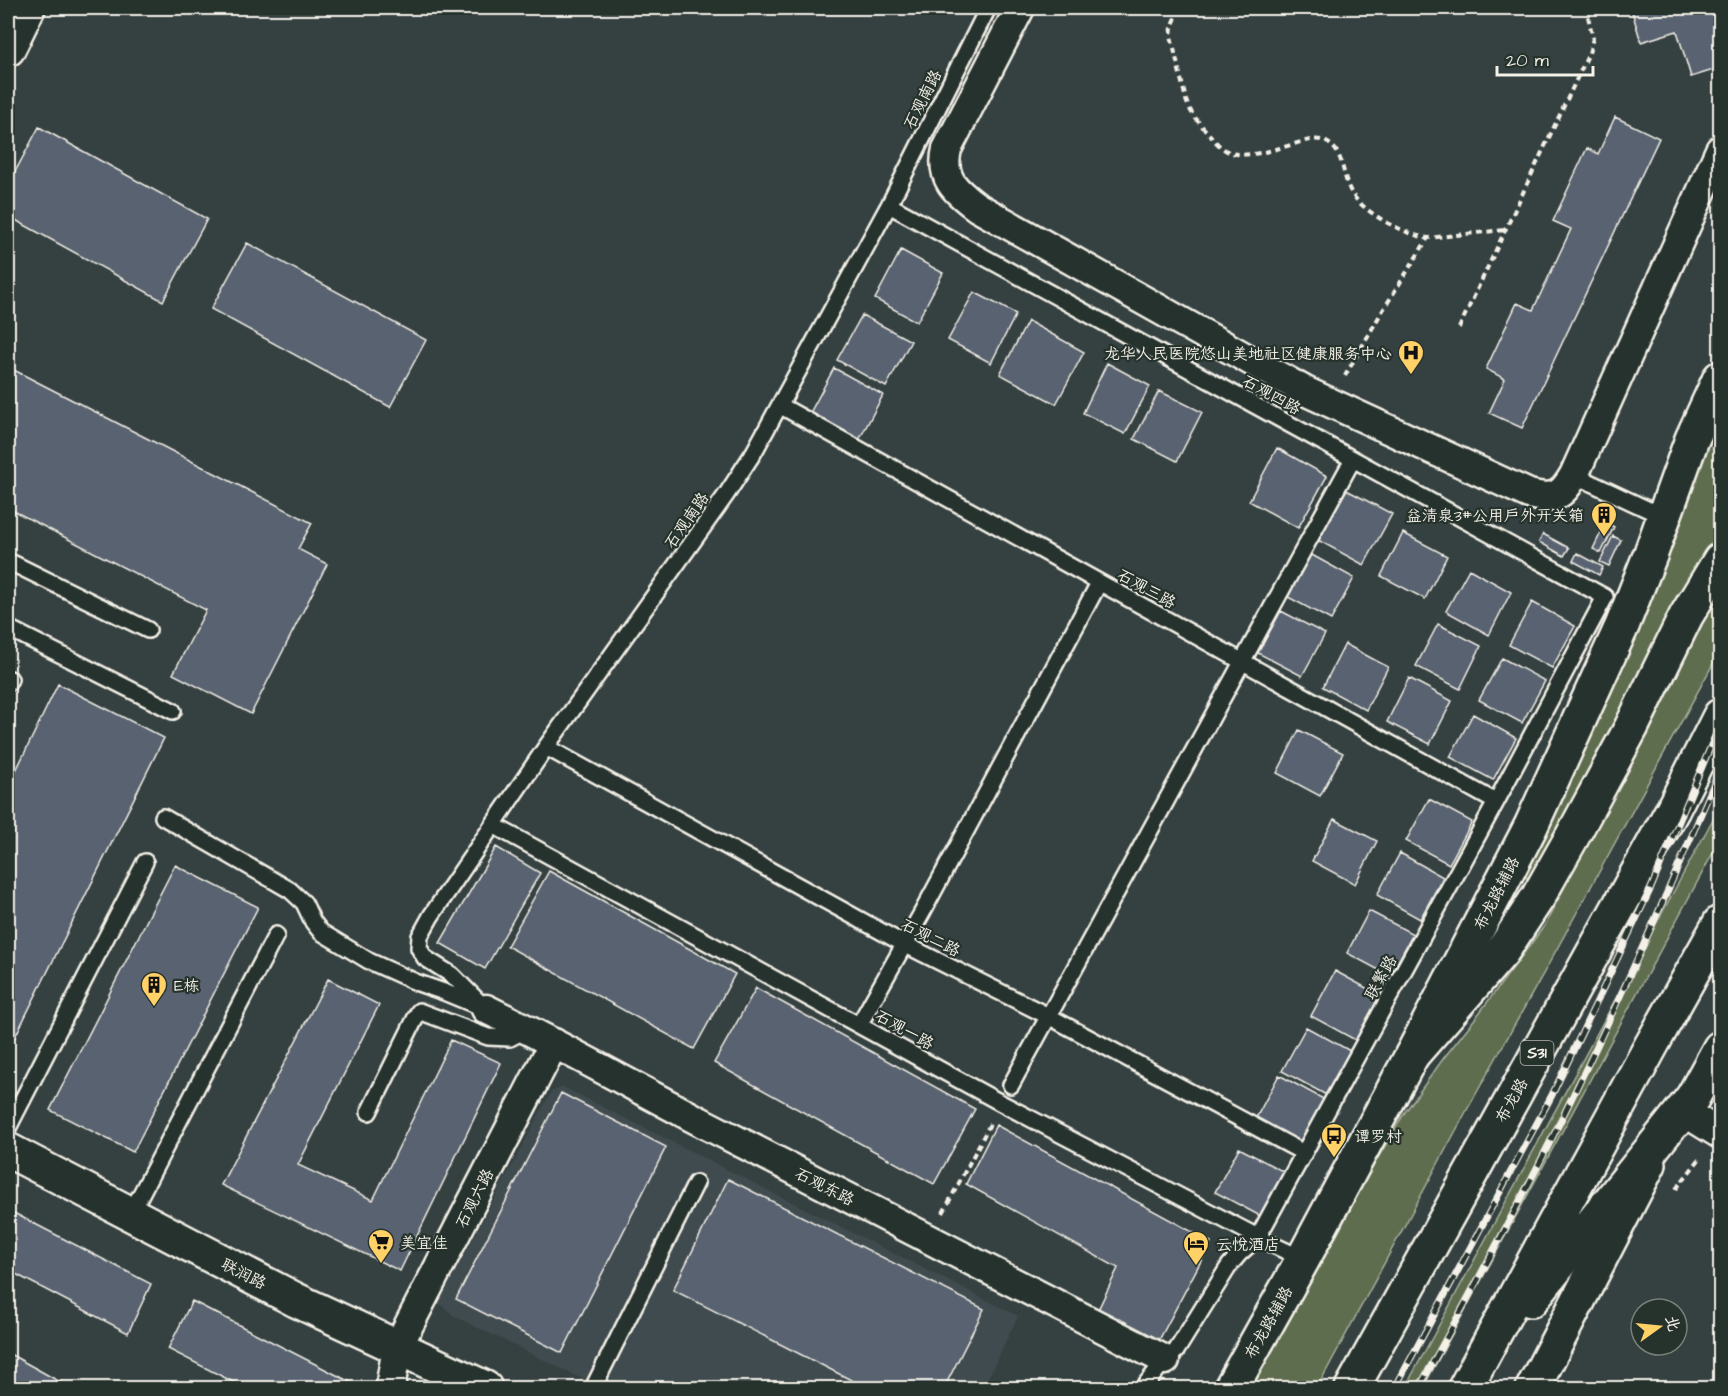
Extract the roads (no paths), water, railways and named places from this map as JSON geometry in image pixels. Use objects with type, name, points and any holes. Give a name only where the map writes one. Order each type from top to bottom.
[{"type":"main road","points":[[8,49],[28,8]]},
{"type":"main road","name":"布龙路辅路","points":[[1231,1389],[1412,1055],[1531,826],[1622,626],[1692,439],[1720,378]]},
{"type":"main road","points":[[1412,1055],[1502,952],[1538,897],[1631,728],[1686,616],[1720,560]]},
{"type":"main road","name":"布龙路","points":[[1352,1389],[1667,819],[1720,716]]},
{"type":"main road","points":[[1471,1379],[1720,923]]},
{"type":"main road","points":[[1533,1389],[1651,1160],[1688,1104],[1720,1048]]},
{"type":"main road","points":[[1471,1379],[1688,1104]]},
{"type":"main road","name":"联润路","points":[[8,1150],[296,1300],[484,1389]]},
{"type":"street","points":[[1020,8],[947,149],[944,161],[946,175],[966,199],[1328,403],[1529,494],[1542,497],[1554,497],[1565,490],[1574,475],[1720,150]]},
{"type":"street","name":"石观东路","points":[[486,1009],[928,1240],[1165,1360]]},
{"type":"street","name":"石观六路","points":[[390,1389],[398,1348],[554,1043]]},
{"type":"street","points":[[1688,1104],[1720,1134]]},
{"type":"lane","name":"石观南路","points":[[486,1009],[452,975],[425,958],[419,948],[420,936],[431,916],[546,747],[726,495],[754,452],[889,205],[988,8]]},
{"type":"lane","name":"石观四路","points":[[889,205],[1605,597]]},
{"type":"lane","name":"石观三路","points":[[781,406],[1496,802]]},
{"type":"lane","points":[[1011,1085],[1353,459]]},
{"type":"lane","points":[[1574,475],[1664,518]]},
{"type":"lane","points":[[8,561],[148,630]]},
{"type":"lane","points":[[859,1025],[1100,583]]},
{"type":"lane","name":"联繁路","points":[[1143,1389],[1165,1360],[1176,1351],[1229,1266],[1258,1237],[1496,802],[1605,597]]},
{"type":"lane","points":[[8,628],[173,711]]},
{"type":"lane","name":"石观二路","points":[[546,747],[904,944],[1050,1017],[1304,1153]]},
{"type":"lane","points":[[163,817],[290,890],[303,903],[321,932],[369,961],[486,1009]]},
{"type":"lane","name":"石观一路","points":[[493,825],[1002,1102],[1303,1259]]},
{"type":"lane","points":[[8,1128],[145,862]]},
{"type":"lane","points":[[130,1215],[276,935]]},
{"type":"lane","points":[[369,1112],[418,1011],[488,1037],[510,1038],[527,1029]]},
{"type":"lane","points":[[593,1389],[696,1183]]},
{"type":"railway","points":[[1395,1388],[1552,1095],[1651,888],[1720,724]]},
{"type":"railway","points":[[1419,1388],[1511,1219],[1563,1116],[1644,944],[1720,769]]},
{"type":"place","name":"龙华人民医院悠山美地社区健康服务中心","points":[[1411,376]]},
{"type":"place","name":"益清泉3#公用户外开关箱","points":[[1604,538]]},
{"type":"place","name":"E栋","points":[[154,1008]]},
{"type":"place","name":"谭罗村","points":[[1334,1159]]},
{"type":"place","name":"美宜佳","points":[[381,1265]]},
{"type":"place","name":"云悦酒店","points":[[1196,1267]]}]
